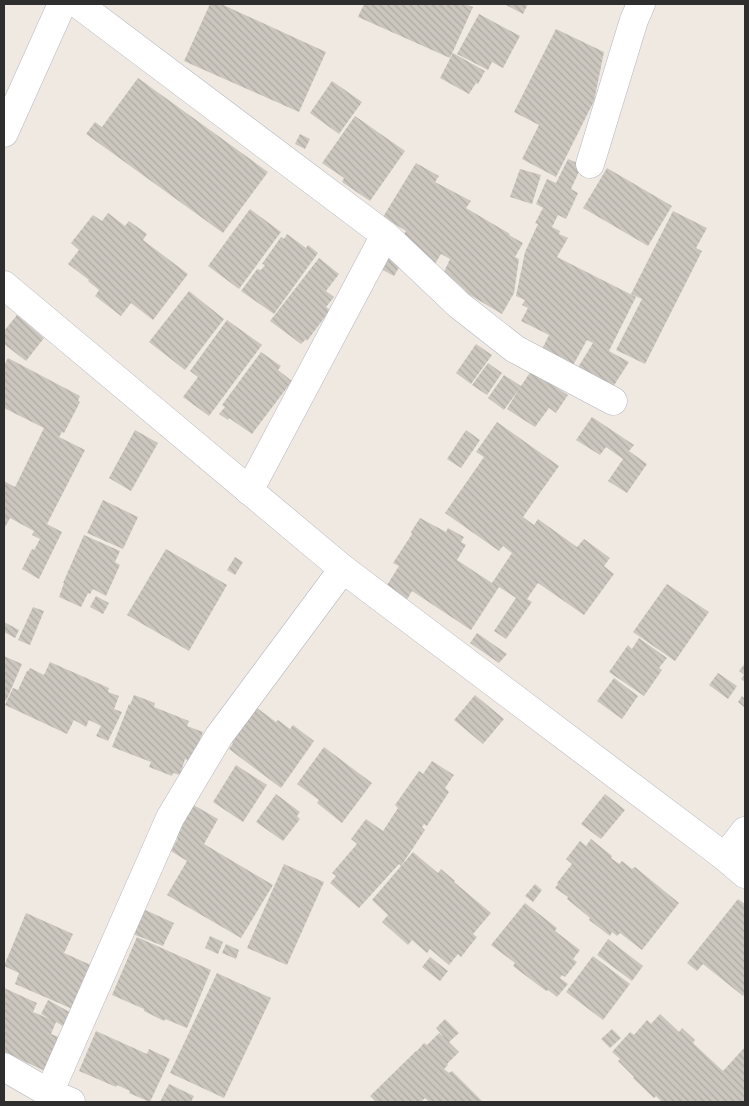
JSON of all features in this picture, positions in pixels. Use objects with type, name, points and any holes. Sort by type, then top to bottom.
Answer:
[{"type":"street","points":[[4,133],[62,4]]},
{"type":"street","points":[[78,4],[385,235],[459,304],[515,349],[613,401]]},
{"type":"street","points":[[590,164],[634,20],[641,4]]},
{"type":"street","points":[[250,491],[385,235]]},
{"type":"street","points":[[4,285],[343,569],[745,874]]},
{"type":"street","points":[[4,1067],[60,1098],[170,818],[219,736],[343,569]]},
{"type":"street","points":[[725,857],[745,831]]},
{"type":"building","points":[[210,4],[221,4],[326,52],[299,112],[184,61]]},
{"type":"building","points":[[364,4],[465,4],[473,7],[450,58],[358,17]]},
{"type":"building","points":[[504,4],[528,4],[523,14]]},
{"type":"building","points":[[479,14],[520,36],[503,68],[492,62],[488,70],[457,54]]},
{"type":"building","points":[[556,29],[604,52],[594,101],[556,177],[522,159],[539,125],[514,112]]},
{"type":"building","points":[[453,53],[485,71],[478,84],[476,83],[469,94],[440,78]]},
{"type":"building","points":[[138,78],[268,172],[223,233],[86,134],[95,122],[102,127]]},
{"type":"building","points":[[332,81],[362,102],[339,134],[310,113]]},
{"type":"building","points":[[355,116],[405,151],[370,201],[342,182],[344,178],[322,163]]},
{"type":"building","points":[[300,134],[310,139],[305,149],[295,144]]},
{"type":"building","points":[[568,159],[582,165],[571,189],[578,193],[566,219],[558,215],[552,227],[560,231],[559,234],[568,238],[557,257],[636,297],[609,351],[629,362],[611,390],[577,369],[593,343],[587,340],[571,369],[542,349],[549,335],[521,321],[528,308],[522,305],[525,300],[516,296],[525,252],[538,224],[535,223],[543,208],[536,204],[547,179],[556,183]]},
{"type":"building","points":[[416,163],[439,176],[435,182],[471,201],[466,208],[523,243],[515,257],[519,259],[514,293],[502,314],[465,292],[444,272],[450,259],[441,254],[435,264],[420,254],[403,236],[406,231],[383,217]]},
{"type":"building","points":[[607,168],[672,206],[648,246],[583,208]]},
{"type":"building","points":[[520,169],[541,175],[532,204],[510,197]]},
{"type":"building","points":[[250,209],[281,232],[239,289],[208,266]]},
{"type":"building","points":[[673,211],[707,228],[696,248],[702,251],[645,364],[616,350],[642,299],[631,294]]},
{"type":"building","points":[[108,213],[125,226],[129,221],[147,234],[143,240],[188,274],[153,320],[131,303],[121,316],[95,296],[99,290],[68,264],[79,250],[71,243],[93,215],[102,221]]},
{"type":"building","points":[[287,234],[306,248],[308,245],[318,253],[274,314],[241,291],[257,269],[261,270],[265,265],[262,264],[281,237],[284,239]]},
{"type":"building","points":[[386,256],[401,264],[394,276],[379,268]]},
{"type":"building","points":[[319,258],[339,274],[326,291],[334,297],[326,307],[330,310],[307,341],[306,339],[301,344],[270,321]]},
{"type":"building","points":[[189,291],[224,319],[185,370],[149,342]]},
{"type":"building","points":[[17,315],[44,338],[26,361],[4,344],[4,331]]},
{"type":"building","points":[[227,320],[262,345],[209,416],[183,397],[198,377],[190,371]]},
{"type":"building","points":[[476,344],[492,355],[471,384],[456,373]]},
{"type":"building","points":[[261,352],[281,366],[278,370],[292,381],[252,434],[229,418],[228,420],[219,414],[225,407],[222,405]]},
{"type":"building","points":[[8,358],[80,396],[78,401],[80,402],[64,433],[62,432],[59,437],[85,450],[47,524],[62,532],[39,579],[22,569],[32,549],[34,550],[40,539],[32,535],[34,531],[10,518],[4,529],[4,481],[15,487],[44,428],[4,408],[4,365]]},
{"type":"building","points":[[488,363],[502,373],[487,395],[472,385]]},
{"type":"building","points":[[531,371],[568,395],[556,413],[549,408],[535,427],[507,409],[519,389],[504,410],[488,398],[504,375],[521,386]]},
{"type":"building","points":[[592,417],[634,445],[629,451],[647,464],[627,493],[608,481],[623,459],[606,447],[600,455],[576,440]]},
{"type":"building","points":[[497,422],[559,466],[523,517],[534,525],[538,519],[577,547],[584,539],[610,558],[604,566],[614,574],[584,615],[538,583],[527,599],[532,602],[506,639],[494,631],[516,598],[499,587],[471,630],[412,591],[405,603],[384,590],[399,566],[393,563],[420,518],[446,532],[448,528],[464,537],[461,542],[466,545],[457,560],[492,583],[512,553],[503,546],[499,551],[445,513],[484,457],[476,452]]},
{"type":"building","points":[[135,430],[158,443],[131,491],[109,478]]},
{"type":"building","points":[[466,430],[480,440],[461,468],[447,459]]},
{"type":"building","points":[[103,500],[138,517],[123,549],[87,533]]},
{"type":"building","points":[[84,535],[120,551],[115,562],[120,565],[106,596],[93,589],[90,594],[88,593],[81,607],[59,597],[63,583]]},
{"type":"building","points":[[166,549],[227,585],[189,651],[127,615]]},
{"type":"building","points":[[235,557],[243,562],[235,575],[227,570]]},
{"type":"building","points":[[667,584],[709,612],[675,661],[633,632]]},
{"type":"building","points":[[96,596],[109,603],[103,614],[90,607]]},
{"type":"building","points":[[33,607],[44,611],[30,645],[18,640]]},
{"type":"building","points":[[4,622],[19,630],[15,638],[4,632]]},
{"type":"building","points":[[477,633],[507,654],[499,663],[470,643]]},
{"type":"building","points":[[639,638],[667,658],[659,668],[662,670],[644,696],[609,672],[628,645],[632,649]]},
{"type":"building","points":[[4,656],[22,664],[6,701],[4,699]]},
{"type":"building","points":[[50,662],[109,688],[108,692],[119,696],[114,709],[122,712],[108,741],[96,736],[101,726],[89,720],[86,727],[74,720],[67,734],[5,705],[13,688],[18,690],[30,668],[44,675]]},
{"type":"building","points":[[745,663],[745,682],[741,679],[744,675],[739,671]]},
{"type":"building","points":[[718,673],[737,686],[728,699],[709,685]]},
{"type":"building","points":[[614,678],[638,696],[622,719],[597,701]]},
{"type":"building","points":[[134,695],[155,703],[154,707],[189,721],[187,726],[203,732],[191,762],[185,759],[180,775],[173,773],[172,776],[149,767],[151,762],[112,747]]},
{"type":"building","points":[[475,695],[504,719],[483,744],[454,720]]},
{"type":"building","points":[[742,696],[745,699],[745,708],[738,702]]},
{"type":"building","points":[[249,707],[254,711],[257,708],[276,722],[278,720],[290,729],[293,725],[314,741],[281,788],[229,749],[233,743],[226,738]]},
{"type":"building","points":[[324,747],[372,783],[342,823],[317,803],[319,800],[297,784]]},
{"type":"building","points":[[432,761],[454,775],[445,788],[449,792],[427,826],[424,824],[422,827],[425,830],[401,866],[399,864],[359,908],[330,883],[336,876],[332,873],[357,844],[351,839],[366,819],[383,831],[398,808],[395,805],[419,771],[423,774]]},
{"type":"building","points":[[236,765],[267,785],[243,822],[213,802]]},
{"type":"building","points":[[276,794],[300,812],[297,816],[300,819],[283,841],[256,822]]},
{"type":"building","points":[[605,794],[625,810],[601,839],[581,824]]},
{"type":"building","points":[[192,804],[218,819],[204,844],[273,885],[241,938],[167,895],[187,861],[171,851],[178,838],[173,835]]},
{"type":"building","points":[[591,839],[619,864],[622,861],[632,869],[635,867],[679,903],[642,950],[620,933],[617,936],[612,932],[610,936],[589,920],[590,918],[567,899],[568,897],[555,888],[572,864],[566,859],[580,841],[586,846]]},
{"type":"building","points":[[413,852],[438,873],[441,869],[491,913],[473,934],[477,937],[461,957],[458,954],[449,965],[430,949],[427,953],[412,940],[408,945],[382,922],[388,915],[372,900]]},
{"type":"building","points":[[284,864],[324,882],[287,965],[247,948]]},
{"type":"building","points":[[535,884],[542,890],[533,902],[525,896]]},
{"type":"building","points":[[738,899],[745,904],[745,994],[743,996],[703,964],[697,971],[687,963]]},
{"type":"building","points":[[525,903],[557,928],[555,931],[580,950],[573,959],[577,962],[565,977],[562,975],[560,978],[568,984],[557,997],[513,966],[515,963],[491,945]]},
{"type":"building","points":[[143,909],[174,923],[163,946],[133,934]]},
{"type":"building","points":[[26,913],[73,934],[64,953],[91,965],[77,1011],[15,984],[19,973],[4,966]]},
{"type":"building","points":[[210,936],[223,942],[218,954],[205,948]]},
{"type":"building","points":[[137,937],[211,970],[187,1028],[165,1019],[164,1021],[144,1011],[144,1009],[112,995]]},
{"type":"building","points":[[608,939],[643,966],[632,981],[597,955]]},
{"type":"building","points":[[226,944],[239,950],[236,959],[222,953]]},
{"type":"building","points":[[593,956],[630,984],[603,1020],[566,992]]},
{"type":"building","points":[[430,957],[448,971],[440,981],[422,967]]},
{"type":"building","points":[[217,973],[271,998],[224,1098],[170,1073]]},
{"type":"building","points":[[4,988],[37,1003],[33,1012],[50,1019],[41,1014],[48,1000],[75,1015],[68,1029],[56,1022],[51,1034],[61,1038],[45,1071],[4,1052]]},
{"type":"building","points":[[660,1014],[679,1032],[682,1028],[695,1040],[693,1043],[723,1071],[745,1047],[745,1102],[662,1102],[656,1096],[654,1098],[633,1078],[618,1061],[620,1059],[612,1052],[630,1032],[634,1035],[647,1020],[651,1024]]},
{"type":"building","points":[[445,1019],[459,1033],[449,1042],[459,1052],[444,1069],[449,1073],[452,1071],[483,1102],[429,1102],[425,1098],[421,1102],[376,1102],[370,1096],[424,1043],[427,1045],[439,1033],[444,1037],[436,1028]]},
{"type":"building","points":[[612,1029],[621,1038],[610,1048],[601,1039]]},
{"type":"building","points":[[96,1031],[147,1054],[149,1049],[170,1059],[150,1102],[129,1093],[130,1091],[117,1085],[116,1087],[79,1071]]},
{"type":"building","points":[[169,1084],[194,1096],[191,1102],[160,1102]]}]
